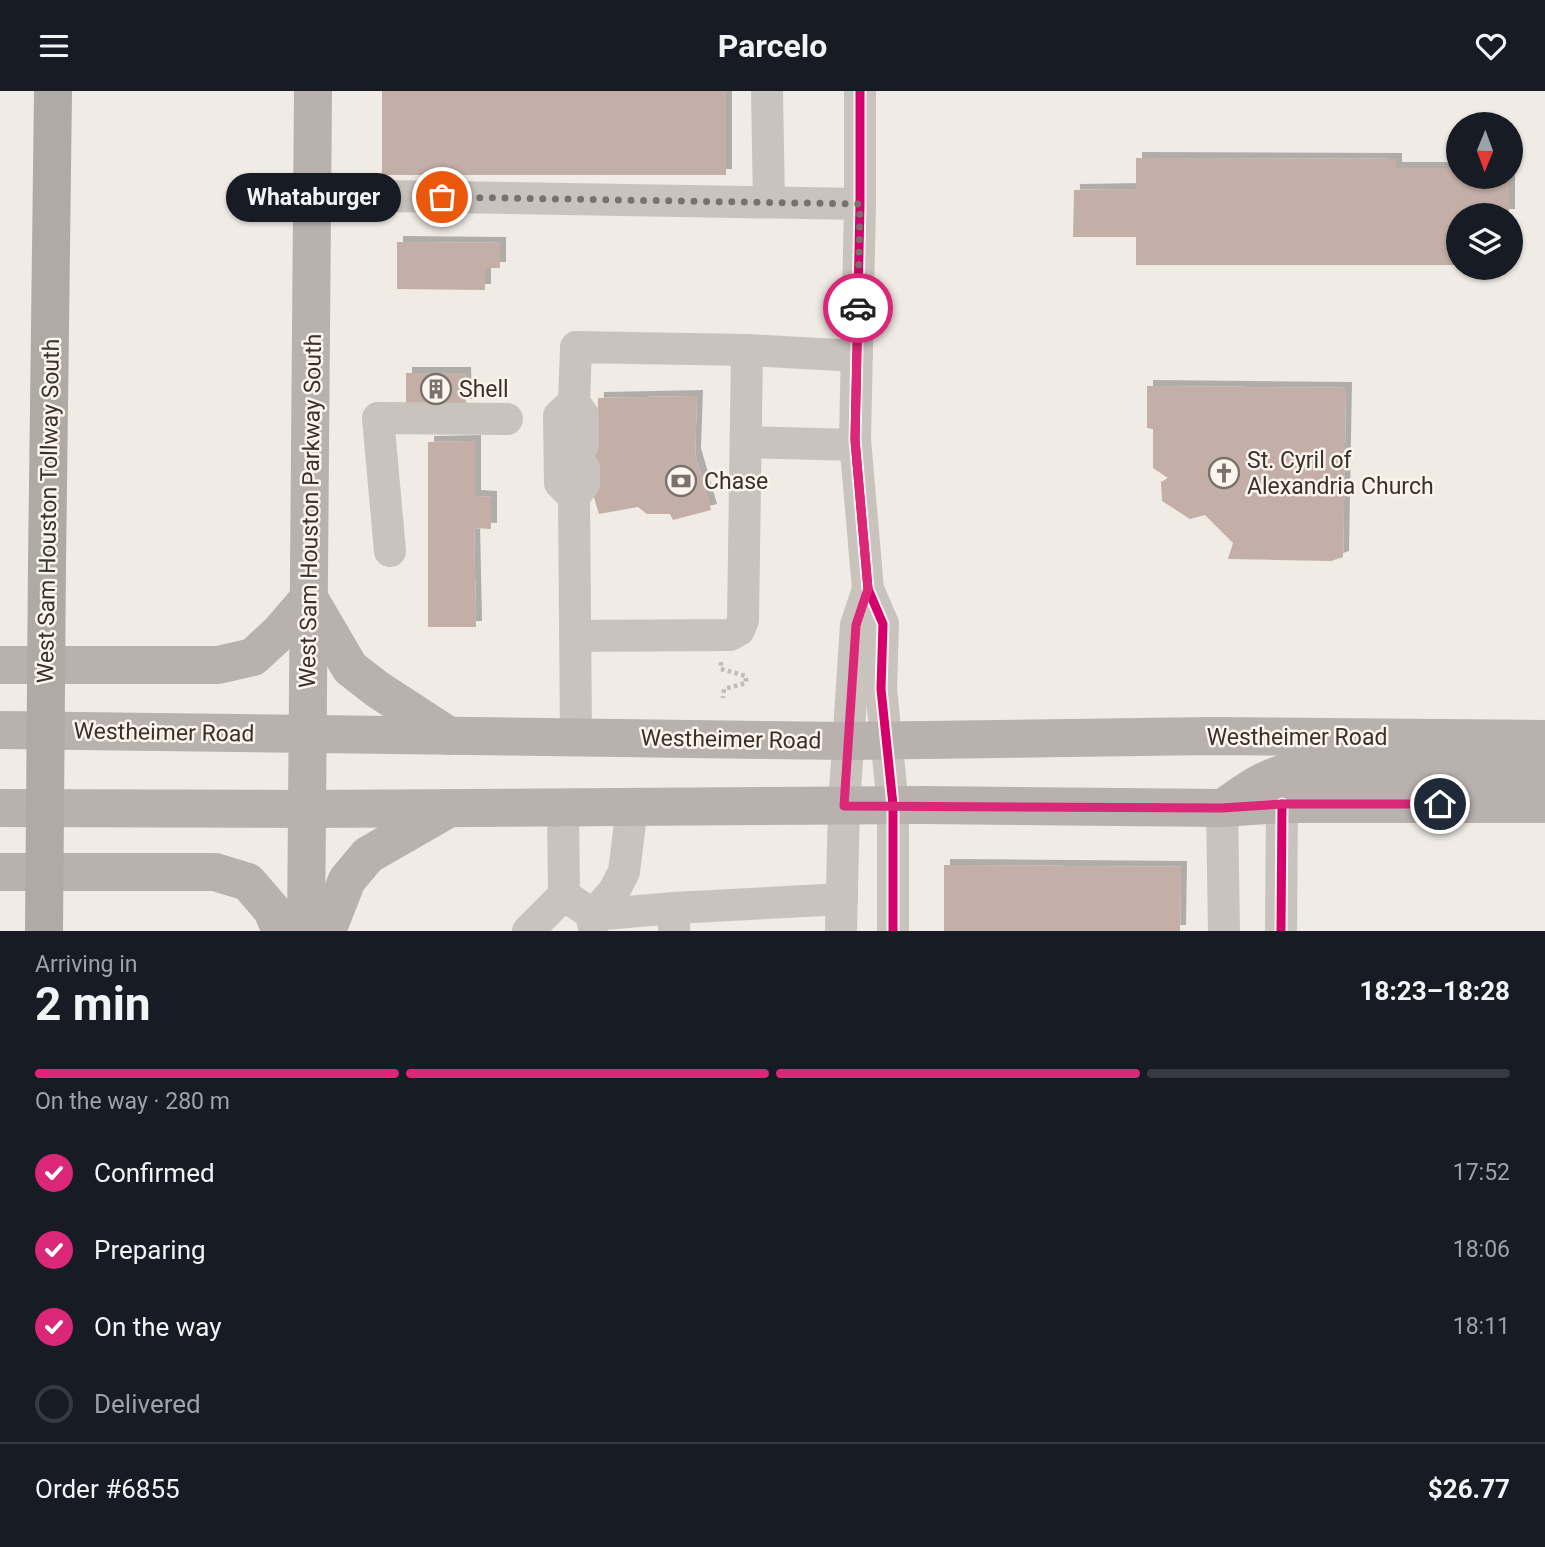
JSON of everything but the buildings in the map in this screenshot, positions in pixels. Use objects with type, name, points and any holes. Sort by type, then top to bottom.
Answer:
[{"type":"highway","name":"West Sam Houston Tollway South","points":[[44,931],[53,91]]},
{"type":"main road","name":"West Sam Houston Parkway South","points":[[306,931],[313,91]]},
{"type":"main road","points":[[0,665],[218,665],[253,657],[279,633],[309,598],[351,668],[377,689],[449,736]]},
{"type":"main road","name":"Westheimer Road","points":[[0,730],[848,741],[1210,736],[1545,739]]},
{"type":"main road","points":[[1222,808],[1259,782],[1277,774],[1294,771],[1545,772]]},
{"type":"main road","points":[[0,808],[893,805],[1222,808],[1283,804],[1545,804]]},
{"type":"main road","points":[[327,931],[347,880],[368,855],[449,808]]},
{"type":"main road","points":[[0,872],[215,872],[248,882],[272,911],[281,931]]},
{"type":"street","points":[[767,91],[769,202]]},
{"type":"street","points":[[860,91],[855,445],[868,589],[883,624],[881,689],[893,805],[893,931]]},
{"type":"street","points":[[313,193],[860,204]]},
{"type":"street","points":[[576,737],[578,480],[583,415],[574,402],[576,347],[747,350],[858,356]]},
{"type":"street","points":[[575,636],[730,635],[739,630],[743,620],[747,350]]},
{"type":"street","points":[[574,402],[559,416],[560,483],[578,480]]},
{"type":"street","points":[[390,551],[378,418],[508,419]]},
{"type":"street","points":[[746,442],[855,445]]},
{"type":"street","points":[[841,931],[844,806],[856,625],[868,589]]},
{"type":"street","points":[[1281,931],[1283,804]]},
{"type":"street","points":[[593,923],[624,871],[632,807]]},
{"type":"street","points":[[563,808],[564,895],[593,923],[674,919],[842,899]]},
{"type":"street","points":[[1222,808],[1224,931]]},
{"type":"street","points":[[528,931],[564,895]]},
{"type":"path","points":[[721,635],[721,670],[746,676],[746,683],[724,689],[723,698]]},
{"type":"cycle path","points":[[860,91],[855,440],[868,589],[883,624],[881,689],[893,805],[893,931]]},
{"type":"cycle path","points":[[1281,931],[1282,804]]},
{"type":"way so far","points":[[442,197],[860,204],[858,308]]},
{"type":"place","name":"Whataburger","points":[[442,197]]},
{"type":"place","name":"Shell","points":[[436,389]]},
{"type":"place","name":"St. Cyril of Alexandria Church","points":[[1224,473]]},
{"type":"place","name":"Chase","points":[[681,481]]},
{"type":"route","points":[[858,308],[855,440],[868,589],[856,625],[844,806],[1222,808],[1283,804],[1440,804]]}]
